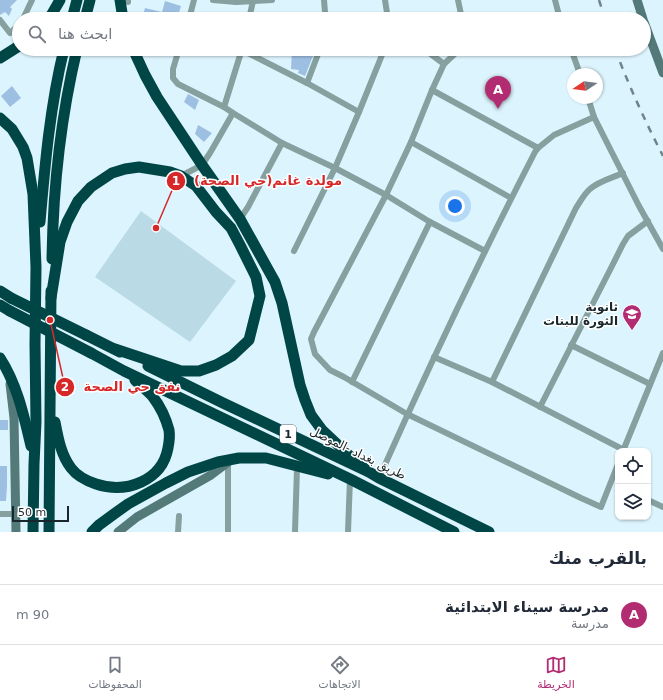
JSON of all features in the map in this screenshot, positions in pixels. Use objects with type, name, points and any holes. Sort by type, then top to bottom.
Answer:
[{"type":"highway","points":[[53,12],[60,0]]},
{"type":"highway","points":[[74,12],[77,0]]},
{"type":"highway","points":[[87,12],[90,0]]},
{"type":"highway","points":[[124,12],[125,1]]},
{"type":"highway","points":[[0,58],[12,50]]},
{"type":"highway","points":[[36,267],[47,146],[63,56]]},
{"type":"highway","points":[[49,532],[52,234],[57,173],[64,118],[76,56]]},
{"type":"highway","points":[[136,56],[157,97],[240,219],[275,282],[282,303],[300,385],[311,415],[322,430],[356,462],[374,475]]},
{"type":"highway","points":[[0,118],[12,129],[23,147],[27,158],[33,194],[36,267],[36,423],[33,532]]},
{"type":"highway","points":[[51,298],[60,242],[67,222],[78,201],[91,187],[112,173],[124,169],[139,167],[170,172],[181,176],[196,186],[230,228],[256,277],[260,296],[249,340],[232,356],[216,365],[199,371],[181,371],[114,349]]},
{"type":"highway","name":"طريق بغداد -الموصل","points":[[0,291],[11,298],[223,403],[489,532]]},
{"type":"highway","points":[[0,305],[124,371],[350,479],[454,532]]},
{"type":"highway","points":[[0,358],[8,373],[21,407],[34,464]]},
{"type":"highway","points":[[51,383],[58,440],[64,456],[71,468],[90,482],[102,486],[116,488],[129,487],[140,484],[159,470],[168,452],[170,441],[169,431],[159,406],[153,397],[124,371]]},
{"type":"highway","points":[[92,532],[99,525],[128,504],[166,483],[188,472],[231,460],[266,458],[297,467],[350,479]]},
{"type":"main road","points":[[637,0],[641,12]]},
{"type":"main road","points":[[651,41],[663,73]]},
{"type":"main road","points":[[8,373],[14,418],[16,532]]},
{"type":"main road","points":[[122,530],[137,517],[212,475],[231,460]]},
{"type":"street","points":[[26,12],[32,0]]},
{"type":"street","points":[[190,12],[194,0]]},
{"type":"street","points":[[213,0],[236,2],[272,0]]},
{"type":"street","points":[[324,0],[326,12]]},
{"type":"street","points":[[385,0],[387,12]]},
{"type":"street","points":[[458,0],[461,12]]},
{"type":"street","points":[[555,0],[558,12]]},
{"type":"street","points":[[251,12],[253,1]]},
{"type":"street","points":[[0,20],[10,33],[12,31]]},
{"type":"street","points":[[177,56],[173,70],[173,78],[178,84],[224,107],[282,143],[335,168],[386,195],[430,222],[485,251]]},
{"type":"street","points":[[224,107],[240,56]]},
{"type":"street","points":[[255,56],[359,112]]},
{"type":"street","points":[[307,83],[317,56]]},
{"type":"street","points":[[294,251],[335,168],[382,56]]},
{"type":"street","points":[[433,56],[444,64]]},
{"type":"street","points":[[453,56],[444,64],[411,142],[386,195],[311,339],[315,354],[330,370],[408,414],[601,507],[615,471]]},
{"type":"street","points":[[574,56],[578,68]]},
{"type":"street","points":[[432,90],[538,148]]},
{"type":"street","points":[[590,104],[594,117],[622,174],[663,249]]},
{"type":"street","points":[[181,176],[202,165],[233,113]]},
{"type":"street","points":[[374,475],[408,414],[485,251],[535,152],[554,135],[594,117]]},
{"type":"street","points":[[411,142],[511,198]]},
{"type":"street","points":[[240,219],[282,143]]},
{"type":"street","points":[[492,382],[576,208],[589,189],[600,182],[622,174]]},
{"type":"street","points":[[540,407],[623,244],[628,236],[648,221]]},
{"type":"street","points":[[352,382],[430,222]]},
{"type":"street","points":[[571,345],[650,384]]},
{"type":"street","points":[[625,448],[663,353]]},
{"type":"street","points":[[434,357],[492,382],[620,448]]},
{"type":"street","points":[[228,532],[231,460]]},
{"type":"street","points":[[295,532],[297,467]]},
{"type":"street","points":[[348,532],[350,479]]},
{"type":"street","points":[[611,480],[615,482]]},
{"type":"street","points":[[651,501],[663,507]]},
{"type":"street","points":[[0,514],[16,514]]},
{"type":"street","points":[[178,532],[179,516]]},
{"type":"shaded area","points":[[141,211],[236,281],[190,342],[95,277]]},
{"type":"building","points":[[0,0],[17,0],[10,7],[12,9],[9,16],[5,12],[0,15]]},
{"type":"building","points":[[165,1],[181,6],[179,12],[162,12]]},
{"type":"building","points":[[145,8],[162,12],[144,12]]},
{"type":"building","points":[[292,56],[313,56],[305,76],[298,73],[299,70],[291,69]]},
{"type":"building","points":[[12,86],[21,98],[10,107],[1,96]]},
{"type":"building","points":[[188,94],[199,100],[195,110],[184,102]]},
{"type":"building","points":[[198,125],[212,133],[204,142],[195,134]]},
{"type":"building","points":[[0,420],[8,420],[8,430],[0,430]]},
{"type":"building","points":[[0,466],[7,466],[6,501],[0,501]]},
{"type":"railway","points":[[599,0],[603,12]]},
{"type":"railway","points":[[618,56],[663,156]]},
{"type":"place","name":"مدرسة سيناء الابتدائية","points":[[498,109]]},
{"type":"place","name":"مولدة غانم(حي الصحة)","points":[[156,228]]},
{"type":"place","name":"نفق حي الصحة","points":[[50,320]]},
{"type":"place","name":"ثانوية الثورة للبنات","points":[[632,331]]}]
